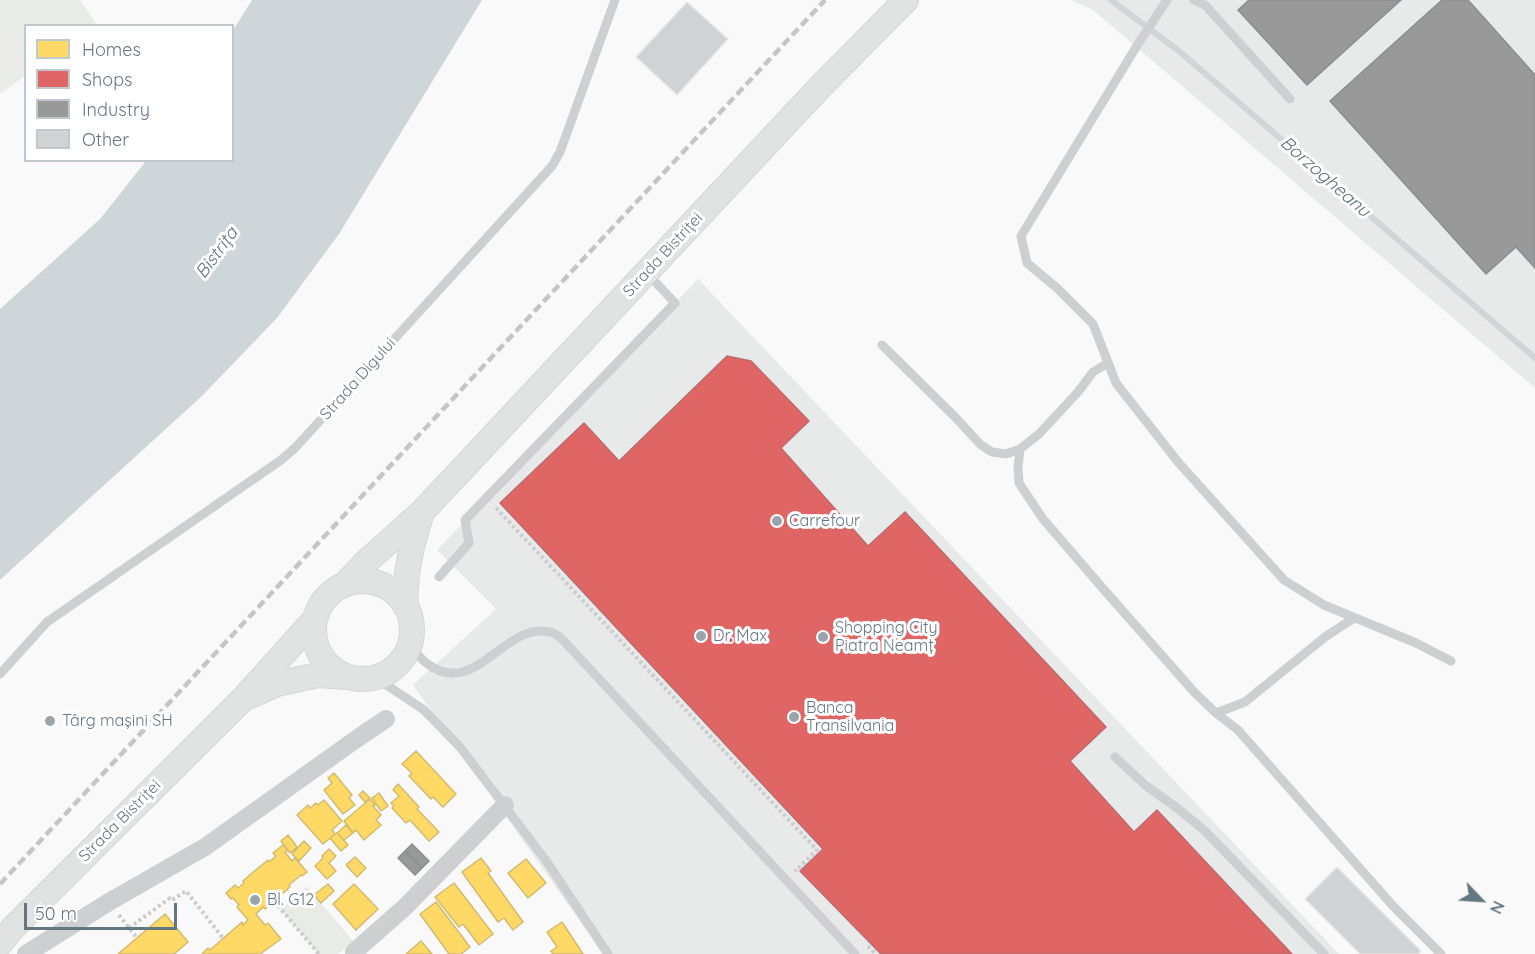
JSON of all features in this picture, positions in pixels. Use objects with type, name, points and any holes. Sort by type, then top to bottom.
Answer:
[{"type":"main road","name":"Strada Bistriței","points":[[345,584],[422,512],[821,86],[906,0]]},
{"type":"main road","name":"Strada Bistriței","points":[[406,607],[405,586],[413,543],[422,512]]},
{"type":"main road","points":[[359,581],[373,582],[386,587],[398,596],[406,607],[411,625],[410,644],[403,659],[391,671],[376,678],[361,680],[334,671],[316,648],[313,634],[314,620],[320,605],[331,593],[345,584],[359,581]]},
{"type":"main road","name":"Strada Bistriței","points":[[0,944],[12,929],[242,700],[314,620]]},
{"type":"main road","name":"Strada Bistriței","points":[[242,700],[277,684],[298,679],[318,675],[347,677]]},
{"type":"street","points":[[26,954],[205,846],[386,719]]},
{"type":"street","points":[[356,954],[354,952],[405,907],[505,805]]},
{"type":"lane","name":"Strada Digului","points":[[0,674],[47,622],[281,460],[319,422],[552,166],[561,152],[615,0]]},
{"type":"lane","points":[[1167,0],[1021,236],[1027,263],[1057,288],[1093,324],[1116,383],[1178,462],[1284,580],[1324,605],[1416,643],[1451,661]]},
{"type":"lane","points":[[1194,0],[1205,5],[1290,99]]},
{"type":"lane","points":[[439,577],[469,543],[465,520],[675,303],[647,272]]},
{"type":"lane","points":[[882,345],[981,445],[992,452],[1006,454],[1020,449],[1039,435],[1093,372],[1108,363]]},
{"type":"lane","points":[[1020,449],[1019,483],[1044,519],[1195,693],[1238,730],[1386,898],[1441,954]]},
{"type":"lane","points":[[1216,713],[1245,702],[1325,637],[1354,618]]},
{"type":"lane","points":[[410,644],[423,661],[439,670],[456,674],[480,664],[523,635],[552,632],[562,639],[855,954]]},
{"type":"lane","points":[[376,678],[424,710],[460,747],[547,861],[609,954]]},
{"type":"lane","points":[[1115,757],[1145,784],[1204,830],[1324,954]]},
{"type":"path","points":[[487,498],[817,850],[796,870],[804,879]]},
{"type":"path","points":[[129,928],[170,898],[172,900],[186,891],[223,938]]},
{"type":"path","points":[[274,901],[319,954]]},
{"type":"path","points":[[118,914],[137,938]]},
{"type":"path","points":[[868,946],[876,954]]},
{"type":"shaded area","points":[[0,0],[80,0],[96,24],[24,24],[24,77],[0,94]]},
{"type":"shaded area","points":[[1071,0],[1535,0],[1535,388],[1093,10]]},
{"type":"shaded area","points":[[698,279],[1339,954],[603,954],[413,685],[496,609],[437,550]]},
{"type":"shaded area","points":[[307,886],[353,941],[338,954],[319,954],[280,909]]},
{"type":"water","name":"Bistrița","points":[[252,0],[482,0],[339,234],[277,318],[202,396],[0,580],[0,309],[100,219],[145,162],[234,162],[234,28]]},
{"type":"building: Homes","points":[[416,751],[456,794],[443,807],[433,797],[431,799],[409,776],[412,773],[402,764]]},
{"type":"building: Homes","points":[[334,773],[352,795],[349,798],[355,805],[343,814],[324,790],[332,783],[328,778]]},
{"type":"building: Homes","points":[[398,784],[439,832],[429,841],[410,820],[406,823],[392,808],[394,806],[391,803],[399,796],[393,790]]},
{"type":"building: Homes","points":[[363,791],[370,798],[365,802],[359,795]]},
{"type":"building: Homes","points":[[379,793],[388,806],[381,811],[372,798]]},
{"type":"building: Homes","points":[[370,799],[381,815],[376,820],[381,825],[364,840],[356,830],[353,833],[344,821]]},
{"type":"building: Homes","points":[[324,800],[342,821],[332,830],[335,834],[323,844],[297,815],[308,805],[310,808]]},
{"type":"building: Homes","points":[[346,825],[353,833],[344,840],[337,833]]},
{"type":"building: Homes","points":[[337,833],[348,845],[341,851],[330,838]]},
{"type":"building: Homes","points":[[288,835],[297,847],[290,853],[281,841]]},
{"type":"building: Homes","points":[[304,841],[311,848],[299,861],[292,854]]},
{"type":"building: Homes","name":"Bl. G12","points":[[283,845],[288,850],[285,852],[292,861],[295,858],[307,872],[289,885],[290,887],[265,909],[263,907],[256,914],[265,925],[268,923],[281,939],[260,954],[202,954],[208,948],[210,950],[242,922],[243,925],[248,920],[237,907],[239,905],[226,893],[235,885],[238,888],[252,873],[268,860],[269,862],[276,856],[273,853]]},
{"type":"building: Homes","points":[[329,849],[336,856],[329,863],[336,871],[327,879],[315,866]]},
{"type":"building: Homes","points":[[355,857],[366,868],[357,877],[346,865]]},
{"type":"building: Homes","points":[[481,858],[491,871],[488,873],[523,922],[513,930],[504,918],[498,922],[462,872]]},
{"type":"building: Homes","points":[[526,859],[546,883],[528,898],[508,873]]},
{"type":"building: Homes","points":[[454,883],[493,934],[479,945],[463,924],[459,927],[435,897]]},
{"type":"building: Homes","points":[[328,884],[334,891],[321,903],[314,895]]},
{"type":"building: Homes","points":[[354,884],[378,909],[356,930],[333,904]]},
{"type":"building: Homes","points":[[436,902],[470,947],[461,954],[449,954],[420,914]]},
{"type":"building: Homes","points":[[165,914],[188,942],[174,954],[118,954]]},
{"type":"building: Homes","points":[[562,922],[583,954],[553,954],[551,951],[557,947],[547,932]]},
{"type":"building: Homes","points":[[421,941],[432,954],[406,954]]},
{"type":"building: Shops","name":"Shopping City Piatra Neamț","points":[[727,356],[751,361],[809,421],[781,448],[868,546],[905,512],[1106,727],[1070,761],[1134,832],[1157,810],[1292,954],[881,954],[800,871],[823,849],[500,503],[584,423],[619,461]]},
{"type":"building: Industry","points":[[1249,0],[1401,0],[1307,85],[1238,10]]},
{"type":"building: Industry","points":[[1442,0],[1468,0],[1535,75],[1535,268],[1516,247],[1486,274],[1330,101]]},
{"type":"building: Industry","points":[[412,844],[429,861],[422,868],[405,851]]},
{"type":"building: Industry","points":[[405,851],[422,868],[415,875],[398,858]]},
{"type":"building: Other","points":[[687,2],[728,39],[677,95],[636,57]]},
{"type":"building: Other","points":[[1337,867],[1421,951],[1418,954],[1360,954],[1305,899]]},
{"type":"waterway","name":"Borzogheanu","points":[[1111,0],[1179,51],[1535,358]]},
{"type":"railway","points":[[0,884],[825,0]]},
{"type":"place","name":"Carrefour","points":[[777,521]]},
{"type":"place","name":"Dr. Max","points":[[701,636]]},
{"type":"place","name":"Shopping City Piatra Neamț","points":[[823,637]]},
{"type":"place","name":"Banca Transilvania","points":[[794,717]]},
{"type":"place","name":"Târg mașini SH","points":[[50,721]]},
{"type":"place","name":"Bl. G12","points":[[255,900]]}]
